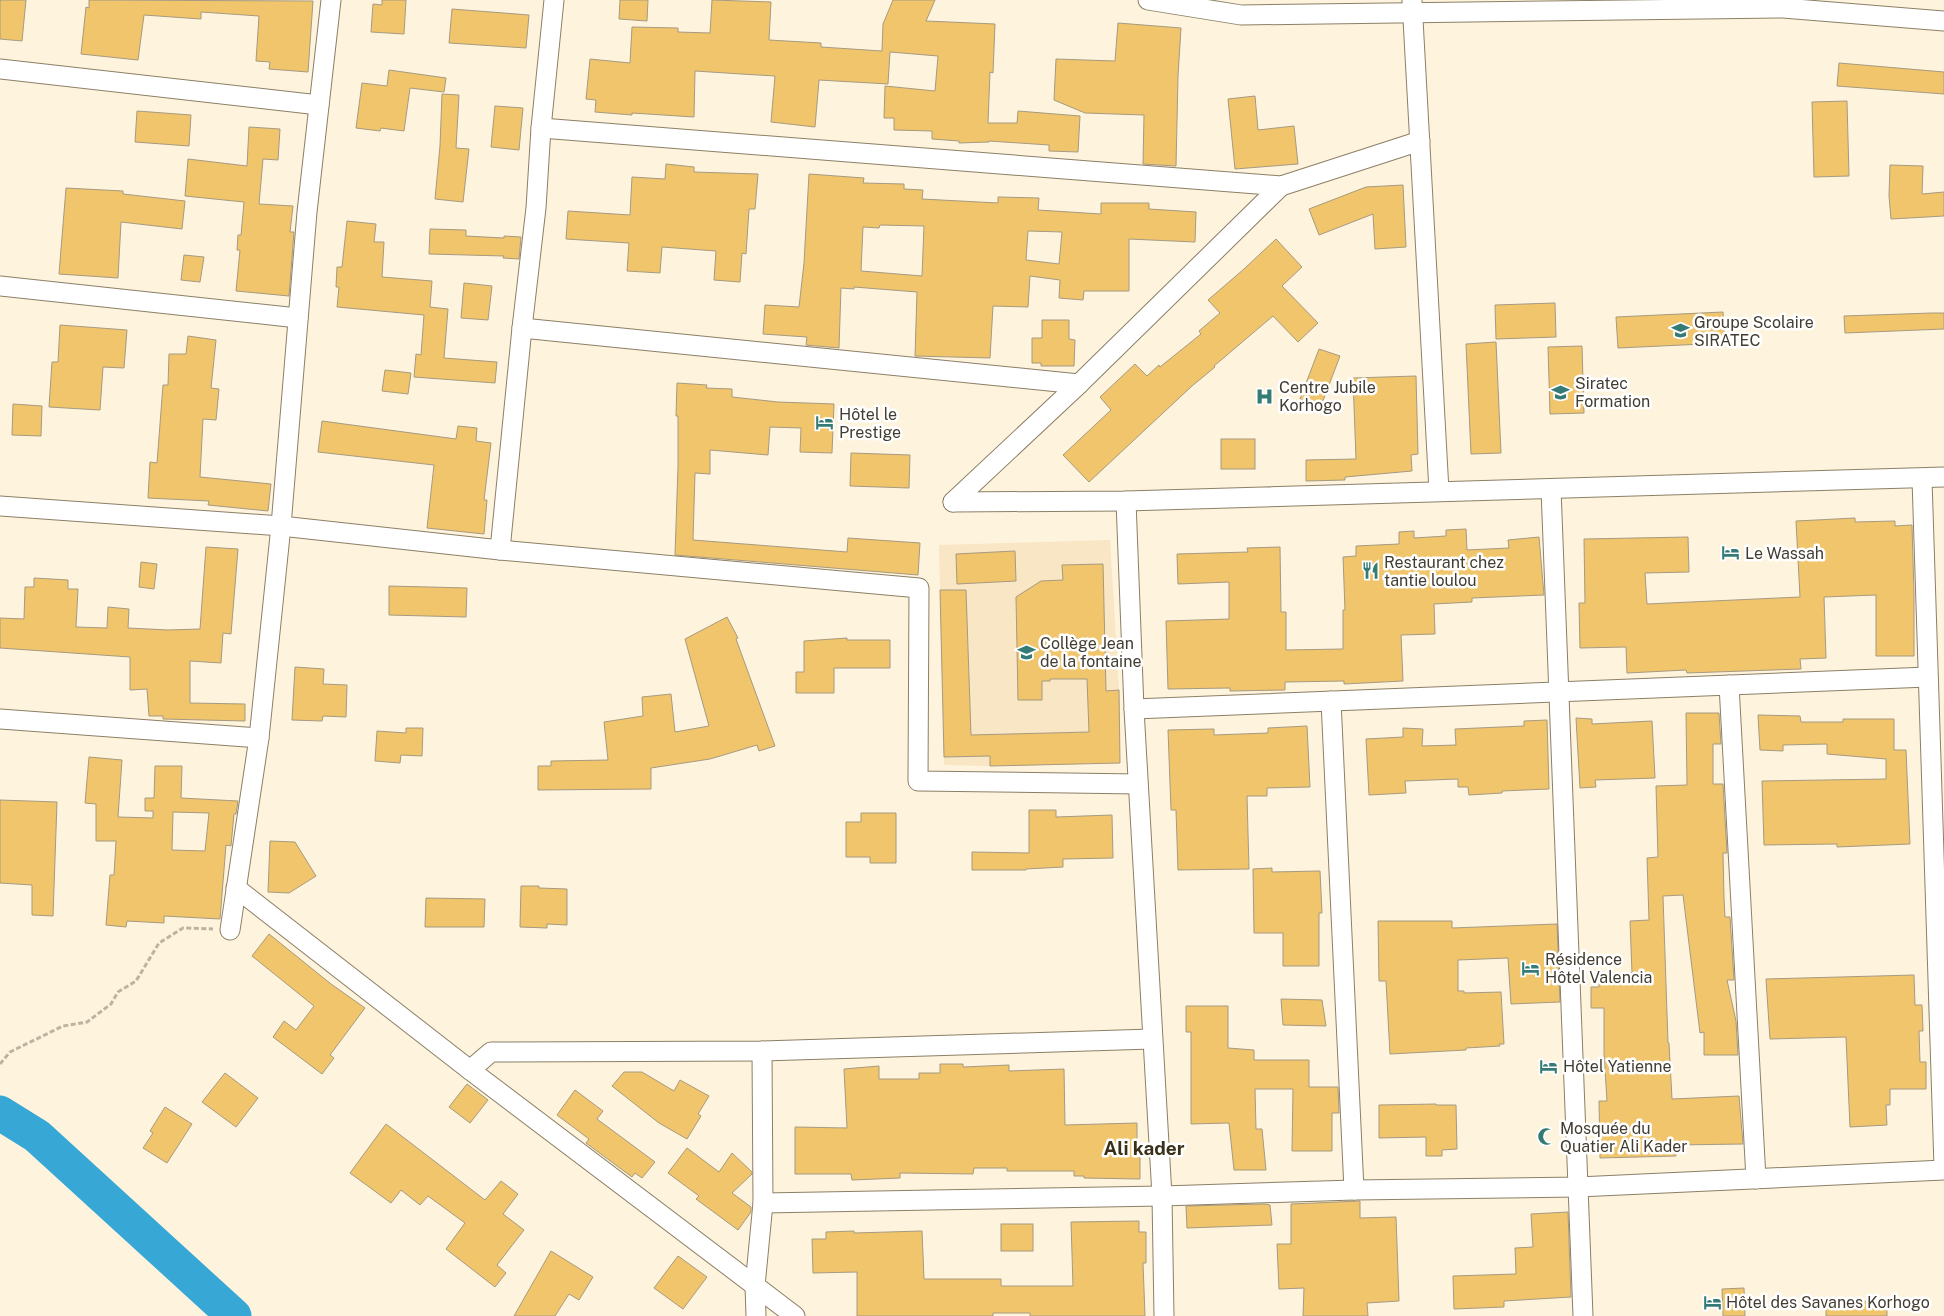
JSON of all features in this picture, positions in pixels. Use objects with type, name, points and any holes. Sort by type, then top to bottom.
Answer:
[{"type":"street","points":[[230,930],[259,738],[281,526],[306,212],[331,0]]},
{"type":"street","points":[[500,550],[536,208],[541,128],[554,0]]},
{"type":"street","points":[[1148,0],[1241,15],[1412,6],[1783,8],[1944,21]]},
{"type":"street","points":[[1412,6],[1439,490]]},
{"type":"street","points":[[0,69],[319,104]]},
{"type":"street","points":[[541,128],[1281,186],[1420,141]]},
{"type":"street","points":[[1281,186],[1079,384],[953,502],[1126,501],[1439,490],[1552,489],[1944,477]]},
{"type":"street","points":[[0,286],[298,318]]},
{"type":"street","points":[[522,328],[1079,384]]},
{"type":"street","points":[[763,1203],[1578,1187],[1944,1169],[1942,1044],[1922,478]]},
{"type":"street","points":[[1552,489],[1583,1316]]},
{"type":"street","points":[[1126,501],[1134,709],[1162,1196],[1164,1316]]},
{"type":"street","points":[[0,506],[281,526],[500,550],[919,588],[918,781],[1138,784]]},
{"type":"street","points":[[1134,709],[1928,677]]},
{"type":"street","points":[[1729,685],[1756,1179]]},
{"type":"street","points":[[1331,701],[1354,1190]]},
{"type":"street","points":[[0,719],[259,738]]},
{"type":"street","points":[[236,888],[470,1070],[795,1316]]},
{"type":"street","points":[[470,1070],[491,1052],[762,1051],[1152,1040]]},
{"type":"street","points":[[756,1316],[755,1286],[763,1203],[762,1051]]},
{"type":"path","points":[[0,1064],[10,1052],[62,1026],[87,1022],[111,1004],[118,992],[136,981],[159,943],[183,928],[230,930]]},
{"type":"shaded area","name":"Collège Jean de la fontaine","points":[[1110,540],[1119,690],[1120,763],[990,766],[944,765],[939,545]]},
{"type":"building","points":[[0,0],[26,0],[22,41],[0,39]]},
{"type":"building","points":[[89,0],[313,1],[308,72],[269,69],[270,62],[256,61],[259,16],[201,12],[201,19],[144,15],[138,60],[81,54],[86,7],[89,8]]},
{"type":"building","points":[[382,0],[406,0],[404,34],[371,32],[373,4],[382,5]]},
{"type":"building","points":[[620,0],[648,0],[647,21],[619,19]]},
{"type":"building","points":[[712,0],[771,2],[769,40],[821,43],[821,47],[882,51],[883,24],[893,0],[935,0],[926,21],[995,24],[993,73],[990,72],[988,123],[1017,123],[1018,111],[1080,116],[1078,152],[1049,151],[1049,145],[989,141],[959,143],[959,141],[932,139],[932,131],[894,130],[894,118],[884,118],[885,86],[935,91],[938,56],[890,52],[888,84],[819,80],[815,127],[771,122],[775,76],[695,71],[694,117],[595,112],[596,100],[586,99],[590,59],[630,63],[632,27],[678,28],[678,32],[710,33]]},
{"type":"building","points":[[452,9],[529,15],[526,48],[449,43]]},
{"type":"building","points":[[1118,23],[1181,28],[1176,166],[1143,164],[1144,115],[1085,113],[1054,100],[1056,59],[1115,61]]},
{"type":"building","points":[[1839,63],[1944,72],[1944,94],[1837,86]]},
{"type":"building","points":[[389,70],[446,78],[444,92],[410,88],[404,131],[381,128],[380,131],[356,128],[362,83],[387,86]]},
{"type":"building","points":[[442,94],[459,95],[456,148],[469,149],[463,202],[435,199]]},
{"type":"building","points":[[1255,96],[1258,130],[1294,126],[1298,164],[1235,169],[1228,99]]},
{"type":"building","points":[[1847,101],[1849,176],[1814,177],[1812,102]]},
{"type":"building","points":[[495,106],[523,108],[519,150],[491,147]]},
{"type":"building","points":[[137,111],[191,115],[189,146],[135,142]]},
{"type":"building","points":[[249,127],[280,129],[278,160],[263,159],[259,204],[293,206],[290,232],[294,232],[289,296],[236,291],[240,250],[237,250],[238,235],[241,235],[244,202],[185,196],[188,159],[247,166]]},
{"type":"building","points":[[666,164],[694,167],[694,172],[758,174],[755,209],[749,209],[746,254],[742,253],[740,282],[714,280],[716,251],[662,247],[660,273],[627,271],[629,243],[566,239],[568,211],[630,215],[632,177],[665,179]]},
{"type":"building","points":[[1890,165],[1923,166],[1922,194],[1944,192],[1944,216],[1891,219],[1889,196]]},
{"type":"building","points":[[809,174],[864,178],[863,183],[904,184],[904,189],[923,190],[922,199],[998,203],[998,197],[1039,198],[1038,210],[1101,214],[1101,203],[1149,203],[1149,209],[1196,212],[1195,242],[1129,239],[1129,291],[1084,291],[1083,300],[1059,298],[1060,280],[1030,276],[1028,307],[993,306],[990,358],[915,356],[917,292],[854,287],[854,289],[841,288],[839,348],[806,345],[807,337],[763,334],[765,305],[799,307],[804,263]],"holes":[[[880,225],[924,226],[922,276],[861,271],[863,227],[879,228]],[[1028,231],[1062,232],[1059,264],[1026,260]]]},
{"type":"building","points":[[1403,185],[1406,247],[1375,249],[1373,214],[1319,235],[1309,209],[1366,187]]},
{"type":"building","points":[[66,188],[123,191],[123,194],[185,201],[182,229],[121,222],[118,278],[59,274]]},
{"type":"building","points":[[347,221],[376,224],[374,242],[384,242],[382,277],[432,281],[430,307],[448,309],[444,358],[497,362],[495,383],[414,377],[416,354],[421,355],[424,315],[337,307],[339,287],[336,287],[337,267],[342,267]]},
{"type":"building","points":[[430,229],[466,230],[466,236],[521,237],[519,259],[503,258],[504,256],[429,254]]},
{"type":"building","points":[[1276,239],[1302,267],[1282,286],[1318,323],[1298,342],[1273,316],[1214,366],[1089,482],[1063,455],[1111,410],[1100,397],[1135,364],[1147,376],[1201,334],[1199,331],[1220,313],[1208,300]]},
{"type":"building","points":[[184,255],[204,257],[200,282],[181,280]]},
{"type":"building","points":[[464,283],[492,286],[488,320],[461,318]]},
{"type":"building","points":[[1555,303],[1556,337],[1496,339],[1495,305]]},
{"type":"building","points":[[1723,312],[1725,343],[1618,348],[1616,317]]},
{"type":"building","points":[[1944,313],[1944,329],[1845,333],[1844,316]]},
{"type":"building","points":[[1042,320],[1069,320],[1069,339],[1075,340],[1074,366],[1041,366],[1041,363],[1032,363],[1032,338],[1042,338]]},
{"type":"building","points":[[60,325],[127,330],[124,368],[103,367],[100,410],[49,407],[52,362],[58,362]]},
{"type":"building","points":[[188,336],[216,340],[211,388],[219,389],[216,420],[203,419],[200,477],[271,484],[268,511],[208,505],[209,501],[148,498],[150,462],[157,463],[163,385],[168,385],[169,354],[186,354]]},
{"type":"building","points":[[1496,342],[1501,453],[1471,454],[1466,344]]},
{"type":"building","points":[[1582,346],[1584,413],[1550,414],[1548,347]]},
{"type":"building","points":[[1319,349],[1340,356],[1321,406],[1300,399]]},
{"type":"building","points":[[385,370],[411,373],[408,394],[382,391]]},
{"type":"building","points":[[1416,376],[1418,454],[1411,455],[1412,471],[1345,477],[1345,480],[1306,481],[1306,460],[1356,459],[1353,378]]},
{"type":"building","points":[[677,383],[707,385],[706,388],[732,389],[732,397],[778,402],[834,404],[832,453],[800,452],[801,428],[770,427],[768,455],[710,450],[710,474],[695,473],[693,540],[847,552],[848,538],[920,543],[918,575],[675,555],[678,467]]},
{"type":"building","points":[[13,404],[42,406],[41,436],[12,435]]},
{"type":"building","points":[[322,421],[456,439],[458,426],[477,428],[476,441],[491,443],[484,500],[487,500],[484,534],[427,528],[434,465],[318,452]]},
{"type":"building","points":[[1221,439],[1255,439],[1255,469],[1221,469]]},
{"type":"building","points":[[851,453],[910,455],[909,488],[850,486]]},
{"type":"building","points":[[1855,518],[1855,522],[1895,521],[1895,526],[1912,525],[1914,656],[1876,656],[1876,595],[1824,597],[1826,658],[1800,659],[1801,669],[1687,673],[1686,670],[1627,673],[1626,647],[1580,648],[1579,603],[1585,603],[1584,539],[1688,537],[1689,572],[1645,573],[1647,604],[1800,597],[1796,521]]},
{"type":"building","points":[[1466,529],[1467,550],[1509,548],[1508,540],[1539,537],[1544,595],[1472,598],[1472,602],[1434,604],[1435,634],[1401,635],[1403,681],[1344,684],[1344,681],[1285,682],[1285,690],[1230,691],[1230,688],[1168,689],[1166,621],[1229,619],[1229,582],[1178,584],[1177,554],[1248,552],[1247,548],[1280,547],[1281,612],[1286,612],[1286,650],[1343,649],[1343,610],[1345,610],[1343,557],[1356,556],[1356,546],[1399,544],[1399,532],[1414,531],[1414,538],[1446,536],[1446,530]]},
{"type":"building","points":[[206,547],[238,549],[231,634],[223,633],[221,663],[190,661],[190,703],[245,704],[245,721],[163,719],[163,716],[149,716],[147,689],[130,690],[130,657],[0,648],[0,618],[24,619],[25,587],[34,587],[34,578],[68,580],[68,589],[78,589],[76,627],[107,628],[108,607],[129,609],[128,628],[200,629]]},
{"type":"building","points":[[1015,551],[1016,581],[957,584],[956,554]]},
{"type":"building","points":[[141,562],[157,564],[154,589],[139,587]]},
{"type":"building","points":[[1103,564],[1106,691],[1119,690],[1120,763],[990,766],[990,756],[944,757],[940,590],[966,590],[971,735],[1089,732],[1087,679],[1050,679],[1050,681],[1042,681],[1042,700],[1018,700],[1016,597],[1041,581],[1063,580],[1062,565]]},
{"type":"building","points":[[389,586],[467,588],[466,617],[389,615]]},
{"type":"building","points":[[727,617],[738,638],[736,639],[775,746],[759,751],[757,745],[710,759],[651,768],[651,789],[538,790],[538,766],[551,766],[551,761],[608,760],[604,722],[643,716],[642,697],[671,694],[675,732],[709,726],[685,639]]},
{"type":"building","points":[[847,638],[847,640],[890,640],[890,668],[834,668],[834,693],[796,693],[796,672],[804,672],[804,641]]},
{"type":"building","points":[[295,667],[324,669],[323,684],[347,685],[346,717],[323,716],[322,721],[292,720]]},
{"type":"building","points":[[1686,713],[1719,713],[1721,744],[1713,744],[1713,784],[1723,784],[1727,853],[1723,853],[1725,917],[1730,917],[1734,980],[1727,980],[1736,1021],[1738,1055],[1704,1055],[1704,1032],[1700,1033],[1683,895],[1663,896],[1668,1043],[1672,1099],[1739,1096],[1743,1144],[1675,1145],[1676,1156],[1600,1158],[1599,1101],[1607,1101],[1604,1008],[1591,1008],[1591,987],[1599,987],[1599,973],[1632,973],[1630,921],[1649,920],[1647,858],[1658,857],[1656,786],[1687,785]]},
{"type":"building","points":[[1758,715],[1800,716],[1801,722],[1843,722],[1843,719],[1894,719],[1894,750],[1906,750],[1910,844],[1837,847],[1837,844],[1764,845],[1762,781],[1886,779],[1886,759],[1827,754],[1827,744],[1783,745],[1783,751],[1760,750]]},
{"type":"building","points":[[1576,718],[1592,719],[1592,724],[1652,721],[1655,778],[1595,780],[1596,787],[1580,788]]},
{"type":"building","points":[[1547,720],[1549,789],[1502,791],[1502,793],[1469,795],[1468,787],[1458,787],[1458,779],[1405,781],[1406,793],[1369,795],[1366,739],[1403,737],[1403,728],[1423,729],[1422,746],[1456,745],[1455,729],[1524,726],[1524,721]]},
{"type":"building","points":[[1307,726],[1310,787],[1267,788],[1267,796],[1247,796],[1249,869],[1178,870],[1176,810],[1171,810],[1168,730],[1214,729],[1214,735],[1268,733],[1268,728]]},
{"type":"building","points":[[406,728],[423,728],[422,756],[401,755],[400,763],[375,761],[377,731],[406,733]]},
{"type":"building","points":[[89,757],[122,760],[118,817],[153,818],[153,811],[145,811],[145,798],[154,798],[155,766],[182,766],[181,798],[238,801],[236,814],[234,814],[231,846],[226,845],[220,919],[164,916],[164,923],[127,921],[126,927],[106,925],[110,875],[114,875],[116,841],[96,841],[96,804],[85,803]],"holes":[[[173,812],[209,813],[205,851],[172,850]]]},
{"type":"building","points":[[0,800],[57,802],[53,916],[32,915],[32,885],[0,883]]},
{"type":"building","points":[[1029,810],[1056,810],[1056,817],[1112,815],[1113,858],[1063,859],[1063,867],[1026,870],[972,870],[972,852],[1029,853]]},
{"type":"building","points":[[861,813],[896,813],[896,863],[870,863],[870,857],[846,857],[846,822],[861,822]]},
{"type":"building","points":[[270,841],[295,842],[316,876],[289,893],[268,892]]},
{"type":"building","points":[[1272,868],[1272,872],[1320,871],[1322,913],[1319,913],[1319,966],[1283,966],[1283,933],[1254,933],[1253,869]]},
{"type":"building","points":[[521,886],[567,889],[567,925],[547,924],[547,928],[520,927]]},
{"type":"building","points":[[426,898],[485,899],[484,927],[425,927]]},
{"type":"building","points":[[1378,921],[1452,921],[1452,928],[1557,924],[1560,1002],[1511,1004],[1508,958],[1458,960],[1458,991],[1464,991],[1464,993],[1501,992],[1504,1044],[1499,1044],[1500,1046],[1466,1048],[1466,1050],[1390,1054],[1386,981],[1379,981]]},
{"type":"building","points":[[269,934],[331,984],[365,1008],[330,1055],[334,1058],[322,1074],[273,1037],[284,1021],[296,1030],[314,1006],[252,956]]},
{"type":"building","points":[[1914,975],[1915,1005],[1922,1005],[1923,1031],[1919,1031],[1920,1062],[1926,1062],[1926,1089],[1890,1089],[1890,1105],[1886,1105],[1887,1125],[1850,1127],[1846,1037],[1770,1039],[1766,979]]},
{"type":"building","points":[[1281,999],[1322,1000],[1326,1026],[1283,1025]]},
{"type":"building","points":[[1186,1006],[1228,1006],[1228,1048],[1254,1050],[1254,1060],[1309,1060],[1309,1087],[1338,1087],[1339,1113],[1332,1113],[1332,1151],[1292,1151],[1293,1089],[1255,1089],[1256,1129],[1262,1129],[1266,1170],[1234,1170],[1229,1123],[1191,1124],[1191,1032],[1186,1032]]},
{"type":"building","points":[[940,1064],[963,1064],[963,1067],[1009,1065],[1009,1071],[1064,1069],[1065,1125],[1137,1123],[1137,1154],[1140,1154],[1140,1179],[1084,1178],[1084,1176],[1074,1176],[1074,1171],[1007,1171],[1007,1168],[974,1168],[973,1174],[900,1173],[900,1178],[852,1180],[851,1174],[795,1174],[795,1127],[847,1128],[844,1069],[879,1066],[879,1079],[919,1079],[919,1073],[940,1073]]},
{"type":"building","points":[[624,1072],[642,1072],[674,1091],[680,1080],[709,1096],[698,1114],[701,1116],[687,1139],[659,1123],[612,1086]]},
{"type":"building","points":[[225,1073],[258,1098],[236,1127],[202,1102]]},
{"type":"building","points":[[467,1084],[488,1100],[470,1123],[449,1107]]},
{"type":"building","points":[[575,1090],[603,1111],[597,1119],[655,1162],[642,1178],[635,1173],[632,1177],[586,1143],[589,1139],[557,1115]]},
{"type":"building","points":[[1379,1105],[1456,1105],[1457,1149],[1442,1150],[1442,1156],[1426,1156],[1426,1137],[1379,1138]]},
{"type":"building","points":[[165,1107],[192,1124],[167,1163],[143,1148],[153,1133],[150,1131]]},
{"type":"building","points":[[386,1124],[485,1200],[501,1181],[518,1194],[503,1214],[524,1230],[497,1265],[506,1273],[495,1287],[446,1249],[465,1223],[428,1196],[420,1205],[401,1190],[391,1203],[350,1173]]},
{"type":"building","points":[[687,1148],[719,1172],[732,1153],[752,1172],[732,1193],[751,1207],[751,1212],[738,1230],[696,1199],[699,1196],[668,1173]]},
{"type":"building","points":[[1360,1201],[1360,1218],[1396,1217],[1399,1301],[1367,1303],[1368,1316],[1303,1316],[1304,1288],[1279,1289],[1277,1244],[1291,1244],[1291,1204]]},
{"type":"building","points":[[1270,1205],[1272,1225],[1187,1228],[1186,1206]]},
{"type":"building","points":[[1568,1212],[1571,1297],[1504,1301],[1504,1307],[1454,1309],[1453,1276],[1516,1274],[1515,1248],[1533,1247],[1531,1214]]},
{"type":"building","points":[[1139,1221],[1139,1232],[1146,1232],[1146,1263],[1143,1263],[1145,1316],[1030,1316],[1030,1313],[993,1313],[993,1316],[857,1316],[857,1272],[813,1273],[812,1239],[826,1239],[826,1232],[922,1231],[924,1279],[1001,1279],[1001,1286],[1073,1286],[1071,1222]]},
{"type":"building","points":[[1001,1224],[1033,1224],[1033,1251],[1001,1251]]},
{"type":"building","points":[[551,1251],[593,1277],[579,1300],[569,1294],[555,1316],[514,1316]]},
{"type":"building","points":[[678,1256],[707,1277],[683,1309],[654,1288]]},
{"type":"building","points":[[1744,1288],[1745,1316],[1723,1316],[1722,1289]]},
{"type":"building","points":[[1887,1301],[1887,1316],[1826,1316],[1826,1302]]},
{"type":"waterway","points":[[0,1113],[37,1136],[234,1316]]},
{"type":"place","name":"Groupe Scolaire SIRATEC","points":[[1680,331]]},
{"type":"place","name":"Siratec Formation","points":[[1561,392]]},
{"type":"place","name":"Centre Jubile Korhogo","points":[[1265,396]]},
{"type":"place","name":"Hôtel le Prestige","points":[[825,423]]},
{"type":"place","name":"Le Wassah","points":[[1731,553]]},
{"type":"place","name":"Restaurant chez tantie loulou","points":[[1370,571]]},
{"type":"place","name":"Collège Jean de la fontaine","points":[[1026,652]]},
{"type":"place","name":"Résidence Hôtel Valencia","points":[[1531,968]]},
{"type":"place","name":"Hôtel Yatienne","points":[[1549,1066]]},
{"type":"place","name":"Mosquée du Quatier Ali Kader","points":[[1546,1137]]},
{"type":"place","name":"Hôtel des Savanes Korhogo","points":[[1712,1302]]},
{"type":"district","name":"Ali kader","points":[[1144,1148]]}]
